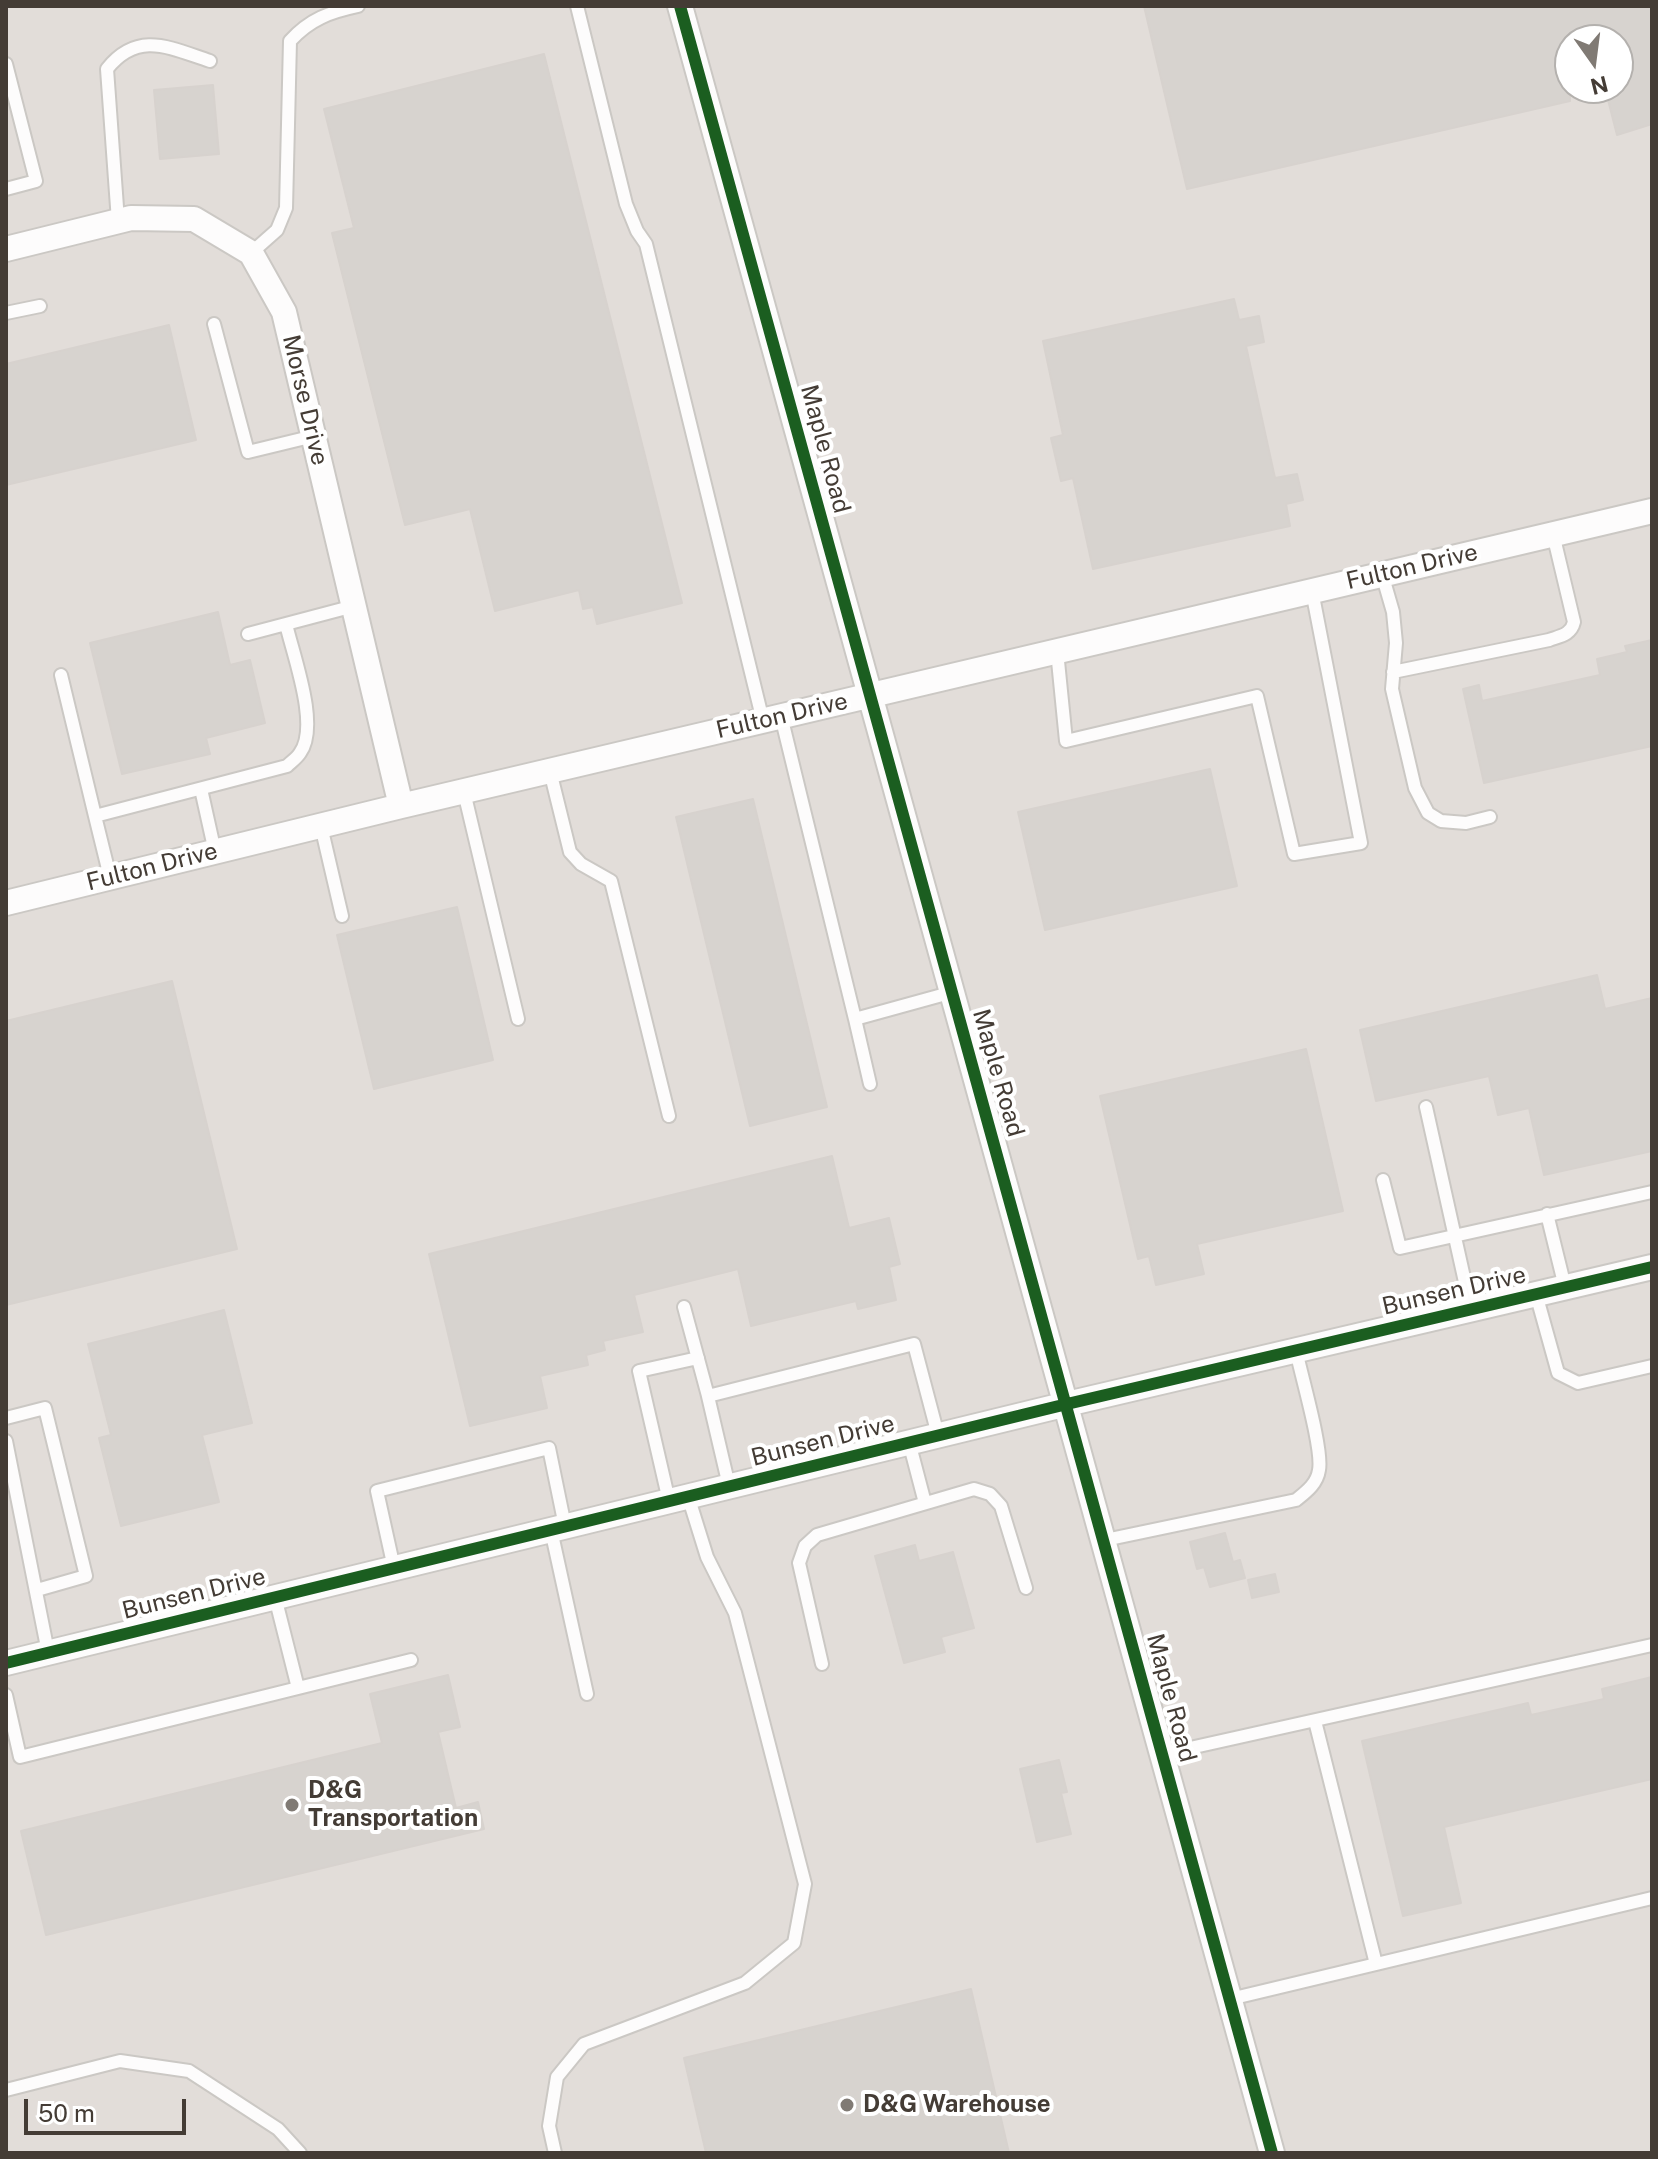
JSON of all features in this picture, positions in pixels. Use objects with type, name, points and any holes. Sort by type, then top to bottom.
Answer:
[{"type":"street","name":"Maple Road","points":[[680,6],[1272,2153]]},
{"type":"street","name":"Morse Drive","points":[[6,249],[131,218],[194,219],[251,253],[284,312],[401,806]]},
{"type":"street","name":"Fulton Drive","points":[[6,903],[401,806],[1652,511]]},
{"type":"street","name":"Bunsen Drive","points":[[6,1663],[938,1435],[1652,1267]]},
{"type":"lane","points":[[251,253],[277,230],[286,208],[290,41],[303,26],[327,13],[358,6]]},
{"type":"lane","points":[[577,6],[626,204],[646,244],[870,1084]]},
{"type":"lane","points":[[118,221],[107,69],[123,52],[145,45],[162,46],[210,61]]},
{"type":"lane","points":[[6,64],[36,181],[6,189]]},
{"type":"lane","points":[[6,313],[40,306]]},
{"type":"lane","points":[[214,324],[248,452],[314,436]]},
{"type":"lane","points":[[1393,672],[1567,634],[1574,622],[1553,534]]},
{"type":"lane","points":[[1382,574],[1393,612],[1396,643],[1392,689],[1415,788],[1428,813],[1441,821],[1466,823],[1490,817]]},
{"type":"lane","points":[[1057,651],[1066,741],[1257,696],[1294,854],[1361,843],[1312,591]]},
{"type":"lane","points":[[248,634],[354,606]]},
{"type":"lane","points":[[95,816],[287,766],[301,752],[308,734],[308,717],[286,624]]},
{"type":"lane","points":[[61,675],[110,877]]},
{"type":"lane","points":[[550,771],[570,852],[581,864],[611,881],[669,1116]]},
{"type":"lane","points":[[201,789],[215,852]]},
{"type":"lane","points":[[464,792],[518,1019]]},
{"type":"lane","points":[[321,826],[342,916]]},
{"type":"lane","points":[[855,1019],[953,992]]},
{"type":"lane","points":[[1426,1107],[1471,1309]]},
{"type":"lane","points":[[1383,1180],[1400,1248],[1457,1238],[1547,1214],[1652,1192]]},
{"type":"lane","points":[[1547,1214],[1565,1287]]},
{"type":"lane","points":[[1536,1294],[1558,1373],[1578,1383],[1652,1366]]},
{"type":"lane","points":[[684,1307],[729,1486]]},
{"type":"lane","points":[[707,1392],[708,1396],[914,1344],[938,1435]]},
{"type":"lane","points":[[1105,1540],[1296,1500],[1312,1486],[1319,1470],[1318,1451],[1296,1350]]},
{"type":"lane","points":[[555,2153],[549,2126],[557,2077],[584,2044],[745,1983],[794,1943],[805,1884],[735,1613],[678,1499],[639,1371],[698,1358]]},
{"type":"lane","points":[[6,1418],[45,1408],[86,1576],[37,1590]]},
{"type":"lane","points":[[6,1441],[48,1652]]},
{"type":"lane","points":[[909,1442],[925,1503]]},
{"type":"lane","points":[[394,1568],[377,1491],[549,1448],[558,1528],[587,1694]]},
{"type":"lane","points":[[822,1664],[799,1563],[805,1546],[817,1535],[974,1489],[990,1494],[1001,1506],[1026,1588]]},
{"type":"lane","points":[[275,1597],[298,1688]]},
{"type":"lane","points":[[1163,1754],[1652,1645]]},
{"type":"lane","points":[[6,1695],[20,1757],[411,1660]]},
{"type":"lane","points":[[1315,1721],[1376,1964]]},
{"type":"lane","points":[[1230,1999],[1652,1898]]},
{"type":"lane","points":[[6,2090],[120,2061],[189,2071],[278,2129],[300,2153]]},
{"type":"shaded area","points":[[6,6],[1652,6],[1652,2153],[6,2153]]},
{"type":"building","points":[[1144,6],[1652,6],[1652,124],[1617,135],[1609,104],[1634,104],[1634,24],[1554,24],[1554,104],[1557,104],[1187,189]]},
{"type":"building","points":[[544,54],[682,603],[597,624],[593,607],[583,609],[579,590],[495,611],[470,509],[405,525],[332,233],[354,228],[324,109]]},
{"type":"building","points":[[213,85],[219,154],[160,159],[154,90]]},
{"type":"building","points":[[1234,299],[1239,320],[1259,316],[1264,342],[1246,346],[1275,478],[1297,474],[1303,500],[1286,504],[1290,526],[1093,569],[1073,478],[1061,481],[1051,438],[1063,435],[1043,341]]},
{"type":"building","points":[[169,325],[196,440],[6,485],[6,364]]},
{"type":"building","points":[[218,612],[230,665],[250,660],[265,723],[206,738],[210,754],[122,774],[90,643]]},
{"type":"building","points":[[1652,640],[1652,746],[1484,783],[1463,689],[1479,685],[1482,701],[1600,675],[1597,659],[1627,652],[1625,646]]},
{"type":"building","points":[[1210,769],[1237,886],[1045,930],[1018,812]]},
{"type":"building","points":[[753,799],[827,1107],[750,1126],[676,817]]},
{"type":"building","points":[[457,907],[493,1060],[374,1089],[337,935]]},
{"type":"building","points":[[1597,975],[1605,1009],[1652,998],[1652,1151],[1544,1175],[1529,1108],[1498,1115],[1489,1076],[1376,1101],[1360,1030]]},
{"type":"building","points":[[172,981],[237,1249],[6,1305],[6,1021]]},
{"type":"building","points":[[1306,1049],[1343,1211],[1197,1244],[1204,1274],[1156,1285],[1149,1256],[1138,1259],[1100,1096]]},
{"type":"building","points":[[832,1156],[849,1228],[889,1218],[900,1264],[889,1267],[896,1300],[858,1309],[856,1301],[751,1326],[738,1269],[634,1295],[643,1332],[603,1341],[605,1350],[586,1355],[588,1365],[540,1376],[547,1408],[470,1426],[429,1254]]},
{"type":"building","points":[[224,1310],[252,1423],[202,1435],[219,1502],[121,1526],[99,1438],[111,1435],[88,1344]]},
{"type":"building","points":[[1225,1533],[1233,1562],[1240,1560],[1245,1578],[1210,1587],[1204,1567],[1197,1569],[1190,1542]]},
{"type":"building","points":[[915,1545],[919,1561],[953,1552],[974,1628],[941,1637],[945,1652],[904,1663],[875,1556]]},
{"type":"building","points":[[1275,1574],[1279,1592],[1252,1598],[1248,1580]]},
{"type":"building","name":"D&G Transportation","points":[[448,1675],[460,1727],[438,1732],[456,1808],[478,1802],[484,1829],[46,1935],[21,1831],[382,1743],[370,1694]]},
{"type":"building","points":[[1652,1677],[1652,1779],[1444,1827],[1461,1903],[1403,1916],[1362,1741],[1528,1703],[1531,1715],[1604,1699],[1602,1689]]},
{"type":"building","points":[[1059,1760],[1067,1792],[1061,1793],[1071,1834],[1037,1842],[1020,1769]]},
{"type":"building","name":"D&G Warehouse","points":[[971,1989],[1009,2153],[706,2153],[684,2058]]},
{"type":"cycle path","points":[[680,6],[1272,2153]]},
{"type":"cycle path","points":[[6,1663],[1067,1404],[1652,1267]]},
{"type":"place","name":"D&G Transportation","points":[[292,1805]]},
{"type":"place","name":"D&G Warehouse","points":[[847,2105]]}]
